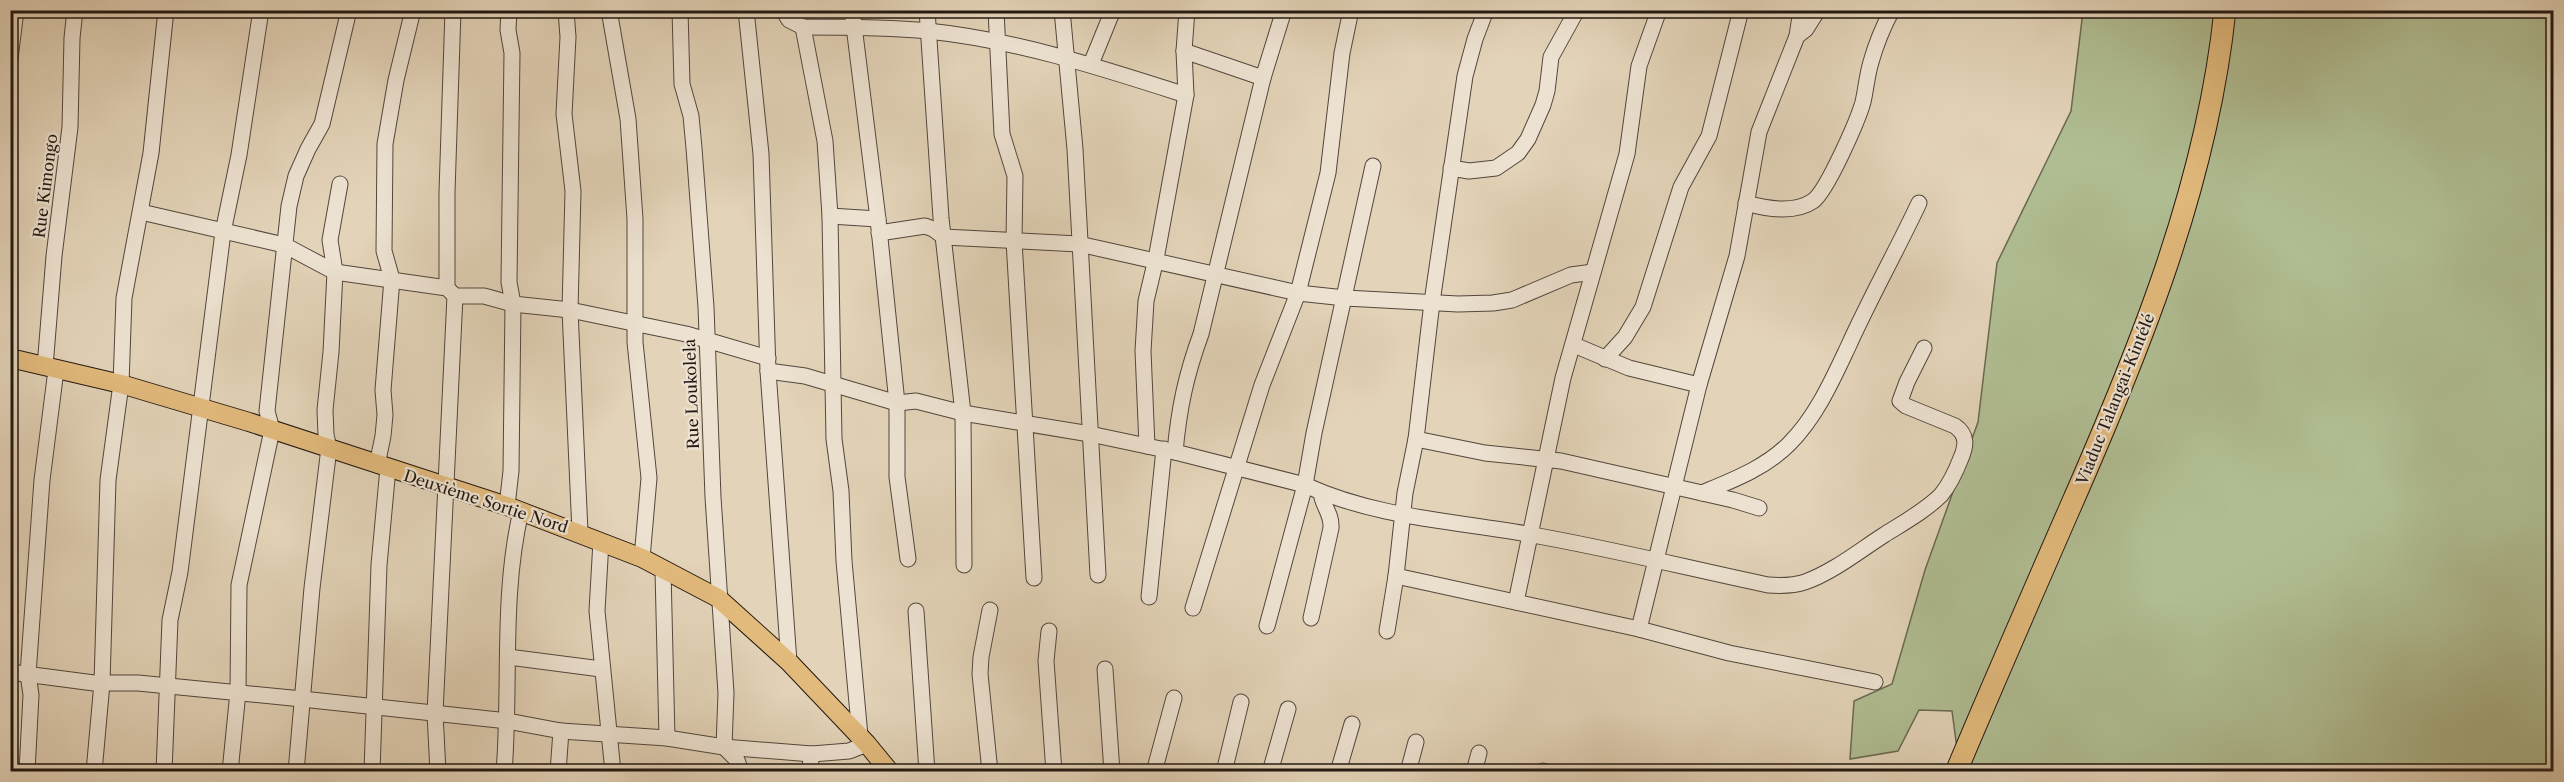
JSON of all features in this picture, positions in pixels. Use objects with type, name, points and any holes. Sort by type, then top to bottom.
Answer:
[{"type":"highway","name":"Viaduc Talangaï-Kintélé","points":[[1956,771],[2140,341],[2193,177],[2212,95],[2225,10]]},
{"type":"highway","name":"Viaduc Talangaï-Kintélé","points":[[1971,771],[2148,357],[2190,233],[2204,180],[2238,10]]},
{"type":"main road","name":"Deuxième Sortie Nord","points":[[10,358],[121,384],[329,448],[514,508],[642,558],[718,598],[789,662],[864,740],[890,771]]},
{"type":"street","points":[[10,59],[16,10]]},
{"type":"street","name":"Rue Kimongo","points":[[27,771],[32,695],[28,674],[50,368],[54,256],[70,127],[72,38],[75,10]]},
{"type":"street","points":[[94,771],[102,683],[108,488],[121,384],[124,298],[151,153],[166,10]]},
{"type":"street","points":[[164,771],[170,620],[180,572],[202,408],[208,338],[222,232],[239,155],[261,10]]},
{"type":"street","points":[[230,771],[238,693],[239,585],[272,430],[267,411],[284,245],[296,176],[322,124],[350,10]]},
{"type":"street","points":[[372,771],[385,415],[383,390],[392,279],[384,251],[385,144],[396,80],[413,10]]},
{"type":"street","points":[[438,771],[435,713],[446,487],[451,292],[447,192],[453,10]]},
{"type":"street","points":[[504,771],[508,721],[511,584],[517,531],[511,471],[513,304],[509,282],[508,197],[512,53],[508,30],[509,10]]},
{"type":"street","points":[[566,10],[568,37],[564,114],[573,191],[570,310],[580,532]]},
{"type":"street","points":[[609,10],[628,118],[635,219],[635,324],[649,478],[642,558]]},
{"type":"street","name":"Rue Loukolela","points":[[680,10],[682,84],[691,116],[707,339],[718,598],[726,693],[724,747]]},
{"type":"street","points":[[746,10],[761,154],[768,365],[789,662]]},
{"type":"street","points":[[852,10],[897,403],[897,477],[908,559]]},
{"type":"street","points":[[927,10],[944,237],[963,413],[964,565]]},
{"type":"street","points":[[996,10],[996,42],[1004,144],[1015,176],[1014,241],[1034,578]]},
{"type":"street","points":[[1062,10],[1075,149],[1098,575]]},
{"type":"street","points":[[1091,64],[1113,10]]},
{"type":"street","points":[[1147,446],[1143,351],[1146,301],[1156,259],[1186,95],[1184,51],[1187,10]]},
{"type":"street","points":[[1149,597],[1169,450],[1187,374],[1202,334],[1217,275],[1263,78],[1284,10]]},
{"type":"street","points":[[1193,608],[1262,385],[1298,293],[1328,172],[1342,53],[1351,10]]},
{"type":"street","points":[[1387,631],[1404,515],[1405,493],[1416,440],[1432,302],[1465,76],[1486,10]]},
{"type":"street","points":[[1451,168],[1469,171],[1496,168],[1518,153],[1528,139],[1543,105],[1551,57],[1576,10]]},
{"type":"street","points":[[1516,602],[1528,534],[1563,378],[1627,154],[1639,66],[1659,10]]},
{"type":"street","points":[[1605,359],[1625,337],[1643,307],[1680,187],[1709,136],[1741,10]]},
{"type":"street","points":[[1639,630],[1699,385],[1737,256],[1759,132],[1797,36],[1801,10]]},
{"type":"street","points":[[1797,36],[1806,29],[1818,10]]},
{"type":"street","points":[[1746,203],[1769,209],[1788,209],[1812,202],[1819,195],[1829,180],[1862,104],[1870,63],[1879,36],[1892,10]]},
{"type":"street","points":[[779,11],[789,20],[803,27],[928,31],[996,42],[1066,57],[1186,95]]},
{"type":"street","points":[[10,672],[102,683],[169,686],[302,699],[508,721],[561,731],[667,738],[724,747],[812,754],[849,751],[864,740],[844,561],[841,490],[834,439],[830,216],[825,141],[803,27]]},
{"type":"street","points":[[1184,51],[1263,78]]},
{"type":"street","points":[[1267,626],[1305,484],[1314,433],[1373,166]]},
{"type":"street","points":[[296,771],[320,512],[329,448],[325,410],[335,272],[330,240],[340,184]]},
{"type":"street","points":[[1702,493],[1768,462],[1789,445],[1806,424],[1833,379],[1919,203]]},
{"type":"street","points":[[141,212],[284,245],[335,272],[392,279],[451,292],[484,296],[513,304],[570,310],[707,339],[768,365],[897,403],[916,401],[963,413],[1169,450],[1237,469],[1305,484],[1321,492],[1404,515],[1528,534],[1768,585],[1786,586],[1804,582],[1852,556],[1928,506],[1942,493],[1951,480],[1965,442],[1962,432],[1955,426],[1906,406],[1900,401],[1924,348]]},
{"type":"street","points":[[830,216],[878,226],[925,226],[944,237],[1080,244],[1156,259],[1298,293],[1345,298],[1476,304],[1512,300],[1571,275],[1593,272]]},
{"type":"street","points":[[1574,345],[1629,368],[1699,385]]},
{"type":"street","points":[[1416,440],[1485,453],[1546,459],[1674,486],[1759,508]]},
{"type":"street","points":[[1311,618],[1332,517],[1322,504],[1321,492]]},
{"type":"street","points":[[601,541],[597,592],[601,669],[613,771]]},
{"type":"street","points":[[663,571],[667,738]]},
{"type":"street","points":[[1396,576],[1639,630],[1729,653],[1875,682]]},
{"type":"street","points":[[990,610],[981,657],[981,674],[990,771]]},
{"type":"street","points":[[916,611],[927,771]]},
{"type":"street","points":[[1049,631],[1046,661],[1054,771]]},
{"type":"street","points":[[508,657],[601,669]]},
{"type":"street","points":[[1105,669],[1112,771]]},
{"type":"street","points":[[1154,771],[1174,698]]},
{"type":"street","points":[[1224,771],[1241,702]]},
{"type":"street","points":[[1270,771],[1288,709]]},
{"type":"street","points":[[1338,771],[1352,724]]},
{"type":"street","points":[[558,771],[561,731]]},
{"type":"street","points":[[1408,771],[1416,742]]},
{"type":"street","points":[[724,747],[737,760],[741,771]]},
{"type":"street","points":[[1474,771],[1479,753]]},
{"type":"street","points":[[809,771],[812,754]]},
{"type":"green space","points":[[2083,11],[2553,11],[2553,771],[1960,771],[1952,711],[1919,710],[1898,751],[1850,759],[1854,701],[1892,684],[1925,570],[1978,422],[1997,263],[2071,111]]}]
